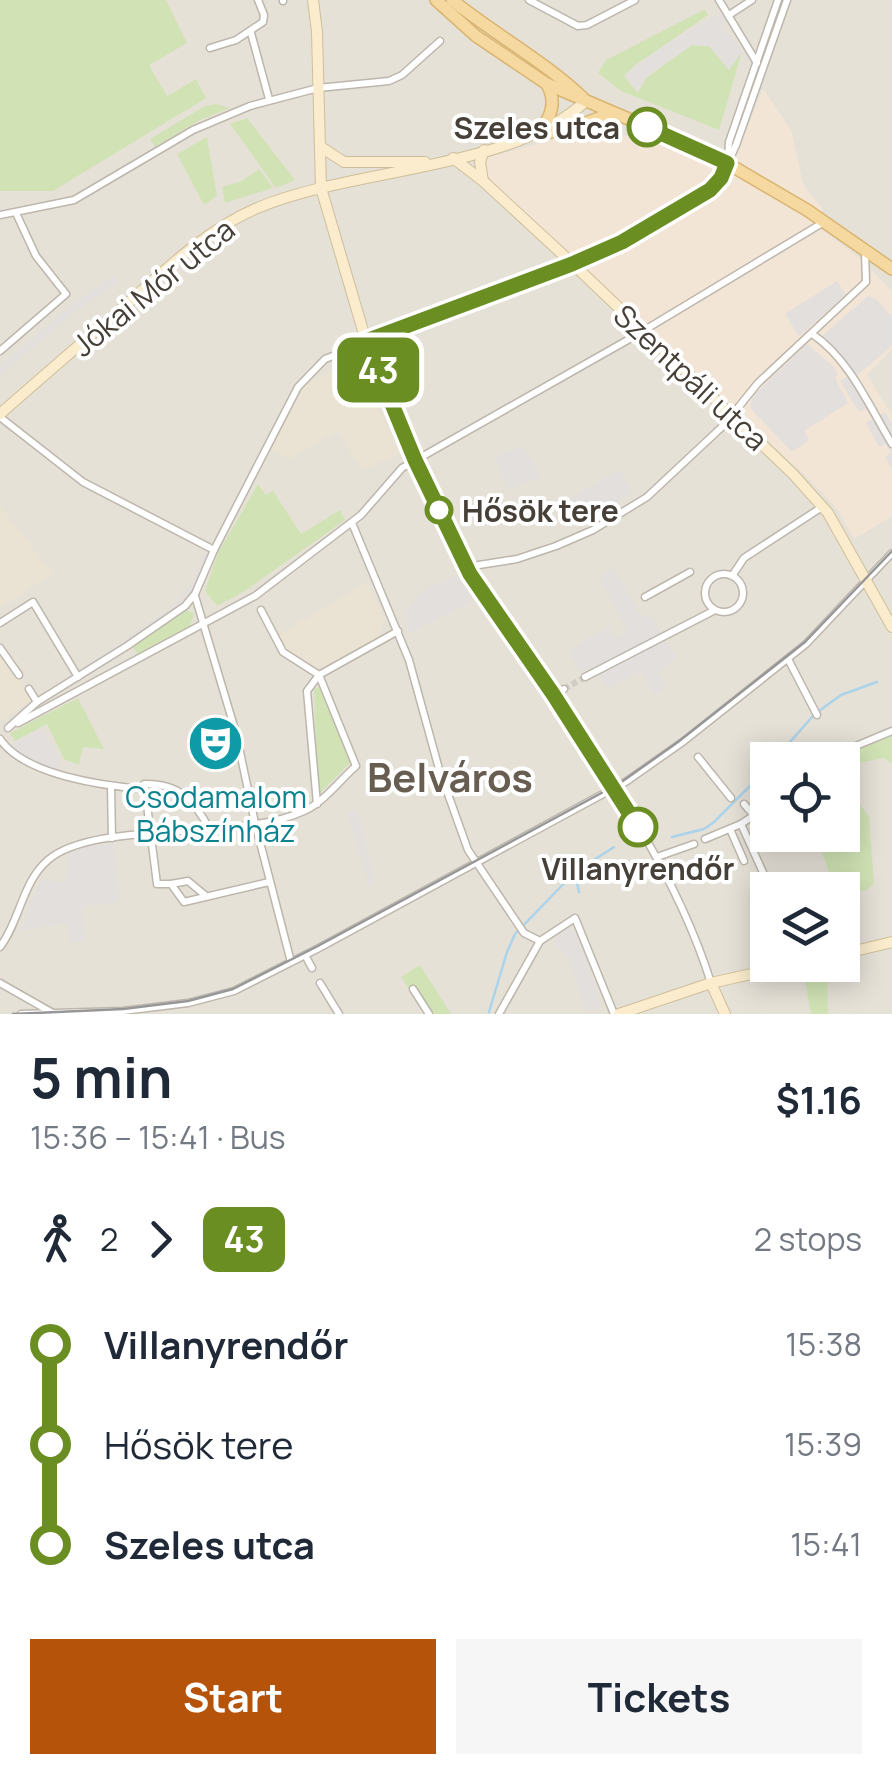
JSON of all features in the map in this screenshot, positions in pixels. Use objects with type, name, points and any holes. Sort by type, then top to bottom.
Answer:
[{"type":"main road","points":[[436,0],[476,36],[547,84],[727,163],[892,268]]},
{"type":"main road","points":[[452,0],[569,84],[586,101]]},
{"type":"main road","points":[[538,135],[549,120],[553,104],[547,84]]},
{"type":"main road","points":[[538,135],[612,113]]},
{"type":"street","points":[[210,48],[251,33],[264,22],[258,0]]},
{"type":"street","points":[[313,0],[321,188],[366,341],[415,460],[466,566],[658,858],[698,939],[725,1014]]},
{"type":"street","points":[[529,0],[578,26],[635,0]]},
{"type":"street","points":[[719,0],[760,65]]},
{"type":"street","points":[[728,15],[752,0]]},
{"type":"street","points":[[3,734],[38,702],[185,606],[195,594],[214,550],[309,372],[325,358],[622,242],[699,198],[721,178],[778,0]]},
{"type":"street","points":[[760,65],[787,0]]},
{"type":"street","points":[[251,33],[269,100]]},
{"type":"street","points":[[0,214],[74,200],[193,130],[244,108],[318,88],[389,81],[440,41]]},
{"type":"street","points":[[321,188],[538,135],[586,101]]},
{"type":"street","points":[[321,147],[344,162],[432,163]]},
{"type":"street","points":[[483,181],[480,162],[484,150]]},
{"type":"street","name":"Szentpáli utca","points":[[452,158],[483,181],[572,264],[637,334],[732,416],[822,506],[892,628]]},
{"type":"street","name":"Jókai Mór utca","points":[[0,416],[206,238],[254,209],[321,188]]},
{"type":"street","name":"Jókai Mór utca","points":[[0,352],[66,294],[36,256],[16,213]]},
{"type":"street","points":[[3,734],[254,596],[352,523],[402,468],[824,222]]},
{"type":"street","points":[[466,566],[517,560],[610,521],[647,497],[732,416],[758,383],[866,282],[865,249]]},
{"type":"street","points":[[812,334],[843,366],[892,444]]},
{"type":"street","points":[[0,416],[83,482],[214,550]]},
{"type":"street","points":[[732,576],[744,558],[822,506]]},
{"type":"street","points":[[352,523],[398,631],[438,769],[468,850],[524,932],[540,941]]},
{"type":"street","points":[[22,1014],[148,1011],[188,1003],[234,990],[305,955],[613,790],[684,741],[788,659],[892,553]]},
{"type":"street","points":[[645,598],[690,572]]},
{"type":"street","points":[[715,610],[705,597],[706,586],[714,577],[732,576]]},
{"type":"street","points":[[585,677],[715,610],[731,611],[740,604],[742,588],[732,576]]},
{"type":"street","points":[[195,594],[236,733],[290,962]]},
{"type":"street","points":[[0,622],[33,602],[78,677]]},
{"type":"street","points":[[0,947],[35,874],[68,847],[112,838],[210,830],[300,813],[317,804],[356,766],[319,675],[283,652],[261,610]]},
{"type":"street","points":[[317,804],[307,690],[319,675],[398,631]]},
{"type":"street","points":[[127,646],[136,661]]},
{"type":"street","points":[[0,648],[19,675]]},
{"type":"street","points":[[788,659],[815,711]]},
{"type":"street","points":[[63,686],[70,696]]},
{"type":"street","points":[[29,689],[38,702]]},
{"type":"street","points":[[553,694],[564,689]]},
{"type":"street","points":[[860,745],[892,732]]},
{"type":"street","points":[[3,734],[9,752],[23,762],[111,787],[145,790]]},
{"type":"street","points":[[684,741],[690,748]]},
{"type":"street","points":[[698,757],[731,798]]},
{"type":"street","points":[[207,897],[188,881],[158,884],[144,784],[176,787],[195,804],[210,830]]},
{"type":"street","points":[[111,787],[112,838]]},
{"type":"street","points":[[744,804],[750,811]]},
{"type":"street","points":[[705,840],[750,820]]},
{"type":"street","points":[[741,824],[763,872]]},
{"type":"street","points":[[730,829],[744,861]]},
{"type":"street","points":[[658,858],[694,844]]},
{"type":"street","points":[[170,884],[184,902],[270,882]]},
{"type":"street","points":[[499,1014],[540,941],[575,918],[616,1014],[750,974]]},
{"type":"street","points":[[860,950],[892,942]]},
{"type":"street","points":[[305,955],[312,968]]},
{"type":"street","points":[[320,983],[339,1014]]},
{"type":"street","points":[[1,987],[51,1012]]},
{"type":"street","points":[[413,989],[430,1014]]},
{"type":"shaded area","points":[[0,0],[892,0],[892,1014],[0,1014]]},
{"type":"shaded area","points":[[724,11],[728,19],[718,27],[733,38],[742,52],[729,70],[709,46],[692,45],[645,77],[637,91],[626,75],[663,46]]},
{"type":"shaded area","points":[[763,89],[791,130],[802,180],[823,209],[815,225],[858,257],[892,291],[892,349],[867,375],[892,415],[892,516],[854,539],[838,510],[809,479],[477,172],[486,158],[595,128],[669,146],[729,174]]},
{"type":"shaded area","points":[[115,275],[119,282],[78,309],[0,375],[0,366],[74,303]]},
{"type":"shaded area","points":[[837,281],[846,295],[799,336],[785,314]]},
{"type":"shaded area","points":[[868,296],[876,299],[892,317],[892,346],[855,377],[879,415],[885,412],[892,424],[892,469],[885,457],[891,452],[886,444],[879,447],[866,423],[872,419],[866,409],[859,412],[840,381],[852,374],[822,336]]},
{"type":"shaded area","points":[[807,344],[834,367],[838,374],[835,378],[848,403],[804,431],[809,440],[792,452],[750,404],[754,395]]},
{"type":"shaded area","points":[[359,360],[400,454],[362,470],[337,431],[290,459],[269,449],[301,386]]},
{"type":"shaded area","points":[[523,446],[541,477],[508,490],[495,457]]},
{"type":"shaded area","points":[[620,470],[632,493],[576,524],[564,502]]},
{"type":"shaded area","points":[[0,506],[53,574],[0,608]]},
{"type":"shaded area","points":[[204,553],[209,554],[198,582],[173,611],[81,673],[79,670],[171,608],[193,581]]},
{"type":"shaded area","points":[[614,569],[642,618],[650,614],[677,658],[658,672],[666,687],[654,695],[641,670],[607,689],[594,667],[581,674],[569,651],[608,627],[615,639],[628,631],[599,577]]},
{"type":"shaded area","points":[[459,576],[473,601],[408,634],[405,613],[420,594]]},
{"type":"shaded area","points":[[367,582],[384,620],[379,636],[336,666],[314,666],[292,658],[282,649],[275,637]]},
{"type":"shaded area","points":[[0,652],[34,699],[0,722]]},
{"type":"shaded area","points":[[43,729],[61,763],[57,770],[24,761],[10,746]]},
{"type":"shaded area","points":[[357,811],[375,884],[369,886],[348,814]]},
{"type":"shaded area","points":[[114,843],[119,902],[82,906],[85,941],[70,943],[68,923],[19,931],[41,880],[66,882],[69,850]]},
{"type":"shaded area","points":[[569,927],[579,938],[602,1006],[587,1012],[567,956],[557,947],[556,936]]},
{"type":"green space","points":[[0,0],[166,0],[187,43],[149,65],[167,96],[196,79],[206,98],[53,191],[0,191]]},
{"type":"green space","points":[[705,9],[708,15],[624,76],[638,93],[646,78],[692,45],[709,46],[729,69],[742,52],[719,130],[621,91],[598,73],[606,60]]},
{"type":"green space","points":[[205,106],[230,108],[200,120],[155,147],[150,139]]},
{"type":"green space","points":[[247,118],[295,180],[276,188],[230,124]]},
{"type":"green space","points":[[207,137],[217,196],[204,205],[177,154]]},
{"type":"green space","points":[[259,169],[273,188],[225,203],[222,187],[242,181]]},
{"type":"green space","points":[[258,484],[266,495],[273,491],[301,534],[340,510],[345,520],[245,591],[217,606],[205,591],[218,553]]},
{"type":"green space","points":[[185,609],[194,614],[190,626],[137,654],[133,646]]},
{"type":"green space","points":[[320,687],[350,763],[318,795],[314,689]]},
{"type":"green space","points":[[78,698],[104,749],[83,747],[79,765],[64,759],[47,724],[15,741],[10,733]]},
{"type":"green space","points":[[892,735],[892,764],[884,758],[860,763],[860,749]]},
{"type":"green space","points":[[860,804],[869,817],[874,883],[860,892],[860,872],[829,872],[822,852],[860,852]]},
{"type":"green space","points":[[420,965],[451,1014],[432,1014],[415,987],[410,990],[401,977]]},
{"type":"green space","points":[[805,982],[827,982],[828,1014],[811,1014]]},
{"type":"waterway","points":[[819,711],[841,695],[877,682]]},
{"type":"waterway","points":[[790,742],[813,716]]},
{"type":"waterway","points":[[672,837],[704,829],[750,786]]},
{"type":"waterway","points":[[489,1012],[515,934],[575,872],[614,847]]},
{"type":"waterway","points":[[575,873],[579,892]]},
{"type":"tunnel","points":[[564,689],[585,677]]},
{"type":"tram line","points":[[13,1014],[123,1009],[188,1001],[233,989],[316,947],[620,783],[805,642],[892,551]]},
{"type":"bus line","name":"43","points":[[638,827],[470,574],[415,460],[366,341],[622,242],[699,198],[721,178],[727,163],[647,127]]},
{"type":"place","name":"Szeles utca","points":[[647,127]]},
{"type":"place","name":"Hősök tere","points":[[439,510]]},
{"type":"place","name":"Csodamalom Bábszínház","points":[[216,743]]},
{"type":"place","name":"Villanyrendőr","points":[[638,827]]},
{"type":"district","name":"Belváros","points":[[450,776]]}]
